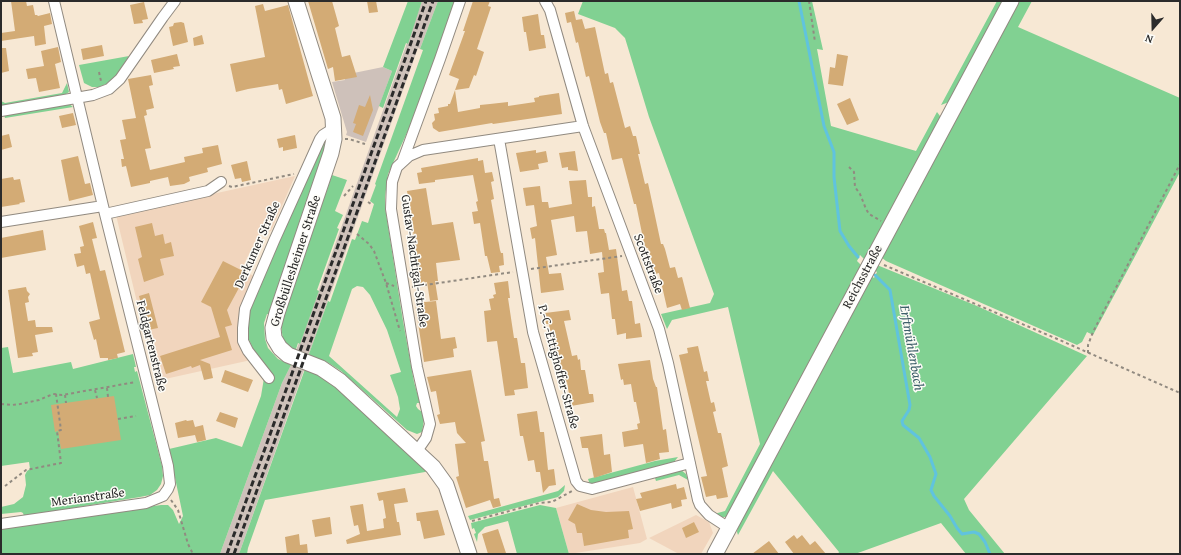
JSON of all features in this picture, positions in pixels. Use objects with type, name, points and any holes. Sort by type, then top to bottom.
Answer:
[{"type":"street","name":"Feldgartenstraße","points":[[54,1],[104,210],[168,466],[170,484]]},
{"type":"street","points":[[1,111],[78,98],[102,92],[118,82],[175,1]]},
{"type":"street","name":"Großbüllesheimer Straße","points":[[296,1],[327,97],[334,133],[331,153],[276,313],[273,324],[273,333],[276,344],[292,357],[320,368],[335,376],[438,472],[446,485],[469,554]]},
{"type":"street","points":[[403,160],[460,1]]},
{"type":"street","name":"Scottstraße","points":[[545,1],[550,10],[583,126],[664,344],[700,505],[708,516],[729,528]]},
{"type":"street","name":"Reichsstraße","points":[[715,554],[1011,1]]},
{"type":"street","points":[[403,160],[423,150],[583,126]]},
{"type":"street","name":"Derkumer Straße","points":[[268,378],[245,345],[242,336],[243,318],[247,302],[320,139],[323,135],[334,133]]},
{"type":"street","name":"P.-C.-Ettighoffer-Straße","points":[[499,139],[519,271],[535,342],[574,477],[580,486]]},
{"type":"street","name":"Gustav-Nachtigal-Straße","points":[[403,160],[397,167],[394,174],[391,187],[391,201],[417,367],[430,424],[426,438],[417,451]]},
{"type":"street","points":[[1,222],[104,210],[208,191],[221,182]]},
{"type":"street","points":[[580,486],[592,490],[690,464]]},
{"type":"street","name":"Merianstraße","points":[[1,524],[146,503],[163,496],[170,484]]},
{"type":"path","points":[[809,1],[815,42]]},
{"type":"path","points":[[334,133],[365,144]]},
{"type":"path","points":[[1088,353],[1088,345],[1093,332],[1180,164]]},
{"type":"path","points":[[849,167],[854,172],[855,187],[860,194],[869,214],[885,223]]},
{"type":"path","points":[[221,182],[232,187],[305,172]]},
{"type":"path","points":[[344,196],[353,186]]},
{"type":"path","points":[[368,202],[371,206]]},
{"type":"path","points":[[357,234],[369,244],[380,266],[400,333]]},
{"type":"path","points":[[412,287],[631,255]]},
{"type":"path","points":[[872,260],[1180,393]]},
{"type":"path","points":[[1,404],[12,405],[33,402],[53,394],[65,395],[147,380]]},
{"type":"path","points":[[107,388],[108,397]]},
{"type":"path","points":[[95,390],[97,398]]},
{"type":"path","points":[[5,486],[26,470],[61,463],[57,431],[62,430],[56,394]]},
{"type":"path","points":[[65,395],[66,403]]},
{"type":"path","points":[[118,419],[136,416]]},
{"type":"path","points":[[459,524],[552,502],[580,486]]},
{"type":"path","points":[[178,510],[185,536],[193,554]]},
{"type":"shaded area","points":[[422,1],[438,1],[420,49],[418,48],[309,354],[296,350],[300,343]]},
{"type":"shaded area","points":[[383,67],[392,71],[366,142],[346,135],[347,132],[332,82],[345,80],[344,75]]},
{"type":"shaded area","points":[[295,176],[271,231],[259,234],[241,270],[254,276],[242,304],[251,360],[156,381],[116,215]]},
{"type":"shaded area","points":[[291,365],[304,370],[239,554],[220,554],[282,383]]},
{"type":"shaded area","points":[[633,487],[647,539],[640,543],[569,554],[556,508]]},
{"type":"shaded area","points":[[696,515],[709,522],[713,533],[701,554],[679,554],[649,538]]},
{"type":"green space","points":[[408,1],[422,1],[408,44],[406,43],[383,108],[379,106],[392,71],[383,67]]},
{"type":"green space","points":[[438,1],[455,1],[417,111],[388,174],[385,197],[385,207],[403,321],[414,382],[420,403],[417,403],[416,406],[422,412],[424,420],[422,432],[417,434],[407,430],[341,371],[327,362],[309,356],[309,354],[328,301],[330,302],[352,239],[355,240],[362,221],[368,223],[374,204],[370,201],[376,185],[375,184],[423,50],[420,49]],"holes":[[[357,286],[363,287],[370,295],[387,330],[401,372],[390,375],[398,397],[400,409],[397,417],[329,356],[352,289]]]},
{"type":"green space","points":[[583,1],[812,1],[823,50],[817,49],[831,126],[916,151],[937,112],[940,116],[940,119],[864,259],[860,255],[857,261],[861,265],[728,516],[726,517],[719,517],[714,514],[725,511],[760,444],[728,307],[672,320],[667,329],[661,314],[710,303],[714,294],[649,117],[625,38],[615,28],[578,14]]},
{"type":"green space","points":[[997,1],[1003,1],[949,102],[941,105]]},
{"type":"green space","points":[[1018,1],[1032,1],[1018,27],[1180,98],[1180,172],[1093,335],[1087,332],[1082,342],[1077,345],[886,261],[881,257]]},
{"type":"green space","points":[[129,56],[115,77],[106,84],[99,87],[92,87],[84,83],[79,65]]},
{"type":"green space","points":[[67,83],[69,92],[63,96],[3,106],[1,105],[1,101],[5,103],[62,93]]},
{"type":"green space","points":[[68,103],[73,107],[5,118],[4,115]]},
{"type":"green space","points":[[324,138],[328,139],[270,314],[267,314],[264,323],[265,339],[268,348],[278,359],[291,365],[282,383],[220,554],[1,554],[2,528],[161,505],[168,505],[173,510],[179,524],[183,516],[169,449],[216,438],[242,447],[261,396],[264,378],[246,331],[248,312]]},
{"type":"green space","points":[[332,175],[347,180],[335,211],[343,215],[337,228],[339,229],[317,290],[319,291],[300,344],[298,343],[295,352],[283,340],[281,325]]},
{"type":"green space","points":[[877,265],[977,306],[1087,356],[964,499],[969,510],[1005,554],[966,554],[941,523],[855,554],[838,554],[839,552],[773,471],[738,535],[738,524],[871,276],[874,278],[877,272],[874,270]]},
{"type":"green space","points":[[8,347],[13,373],[71,362],[73,369],[133,354],[136,367],[134,367],[135,372],[137,371],[162,466],[163,476],[161,484],[157,490],[150,495],[140,497],[24,516],[21,512],[1,514],[1,507],[14,504],[23,497],[26,485],[25,475],[30,469],[29,462],[1,466],[1,348]]},
{"type":"green space","points":[[305,369],[318,375],[324,375],[426,471],[265,500],[247,554],[239,554]]},
{"type":"green space","points":[[678,457],[674,462],[669,464],[590,485],[588,479],[655,461]]},
{"type":"green space","points":[[681,470],[686,474],[688,480],[679,475],[656,481],[655,478]]},
{"type":"green space","points":[[565,485],[564,491],[558,497],[470,520],[468,516],[558,491]]},
{"type":"green space","points":[[540,505],[556,508],[569,554],[517,554],[508,521],[485,527],[478,534],[477,542],[474,534],[476,533],[474,528],[472,529],[471,523]]},
{"type":"building","points":[[11,1],[26,1],[27,6],[33,5],[35,15],[38,16],[50,13],[52,24],[44,26],[46,44],[35,46],[34,36],[1,41],[1,33],[15,31]]},
{"type":"building","points":[[308,1],[332,1],[339,26],[335,28],[342,57],[350,55],[357,77],[335,81],[333,67],[328,69]]},
{"type":"building","points":[[367,1],[376,1],[378,12],[369,13]]},
{"type":"building","points":[[473,1],[490,1],[488,6],[491,7],[477,49],[484,52],[476,76],[474,75],[469,88],[455,90],[459,79],[449,75],[465,31],[463,31]]},
{"type":"building","points":[[144,2],[148,19],[142,20],[143,23],[134,24],[130,5]]},
{"type":"building","points":[[263,4],[265,11],[288,5],[313,96],[286,104],[282,89],[279,90],[278,84],[236,92],[230,64],[265,57],[255,6]]},
{"type":"building","points":[[574,11],[576,20],[582,19],[585,29],[595,27],[605,74],[608,73],[610,83],[613,82],[625,128],[630,126],[633,136],[636,136],[640,154],[638,154],[645,184],[648,183],[661,244],[663,244],[665,249],[670,268],[675,267],[678,278],[682,277],[690,308],[682,310],[680,304],[667,308],[659,273],[655,274],[648,248],[645,248],[636,204],[634,204],[622,158],[612,160],[606,133],[604,133],[600,122],[589,76],[586,77],[578,42],[576,43],[571,22],[567,23],[565,13]]},
{"type":"building","points":[[538,14],[541,35],[544,35],[546,48],[529,51],[522,17]]},
{"type":"building","points":[[174,23],[184,23],[188,42],[173,46],[169,27],[173,26]]},
{"type":"building","points":[[202,35],[204,44],[194,46],[193,38]]},
{"type":"building","points":[[102,45],[104,56],[83,60],[81,49]]},
{"type":"building","points":[[58,47],[61,62],[55,64],[60,88],[39,92],[36,78],[28,79],[26,69],[44,66],[41,51]]},
{"type":"building","points":[[1,48],[6,48],[9,71],[1,73]]},
{"type":"building","points":[[177,54],[180,66],[173,67],[174,69],[154,73],[151,60]]},
{"type":"building","points":[[837,54],[848,56],[843,86],[828,84],[830,67],[835,68]]},
{"type":"building","points":[[151,75],[153,85],[149,86],[154,108],[146,110],[147,115],[144,116],[151,148],[145,149],[150,170],[185,162],[184,157],[203,153],[202,148],[218,145],[222,164],[207,168],[208,172],[189,177],[190,181],[184,184],[170,186],[168,177],[131,187],[126,166],[122,167],[121,159],[124,159],[120,140],[126,139],[122,120],[136,118],[128,79]]},
{"type":"building","points":[[455,90],[458,112],[480,108],[480,105],[508,102],[508,106],[535,102],[534,98],[539,96],[559,93],[562,114],[492,123],[439,132],[433,128],[432,123],[435,120],[434,114],[439,113],[438,108],[448,106],[448,104],[450,104]]},
{"type":"building","points":[[370,95],[373,110],[363,136],[353,132],[356,124],[353,123],[359,105],[365,107]]},
{"type":"building","points":[[850,98],[859,120],[847,125],[837,104]]},
{"type":"building","points":[[73,113],[76,125],[62,128],[59,116]]},
{"type":"building","points":[[9,134],[12,147],[1,150],[1,136]]},
{"type":"building","points":[[295,135],[297,148],[283,151],[283,147],[279,148],[277,139]]},
{"type":"building","points":[[536,150],[536,153],[546,151],[548,162],[538,164],[539,169],[520,172],[516,153]]},
{"type":"building","points":[[575,151],[578,171],[568,170],[568,167],[562,168],[559,153]]},
{"type":"building","points":[[78,156],[85,184],[90,183],[93,195],[69,201],[61,160]]},
{"type":"building","points":[[478,158],[478,161],[483,160],[485,173],[492,172],[494,181],[491,182],[494,199],[491,200],[500,250],[501,253],[503,253],[504,265],[499,266],[500,272],[491,273],[487,256],[485,256],[480,223],[474,224],[472,212],[478,211],[476,202],[478,201],[473,175],[435,180],[435,182],[419,184],[417,173],[422,172],[421,168]]},
{"type":"building","points":[[247,161],[251,180],[242,182],[241,178],[235,179],[231,165]]},
{"type":"building","points":[[13,177],[14,180],[20,179],[25,202],[1,207],[1,179]]},
{"type":"building","points":[[586,180],[588,197],[592,197],[592,207],[595,206],[599,229],[604,229],[606,233],[609,250],[616,249],[622,291],[627,290],[629,301],[632,301],[635,324],[640,323],[642,337],[626,339],[626,333],[617,335],[615,319],[612,319],[609,293],[601,294],[598,273],[604,272],[602,252],[590,254],[587,231],[576,232],[574,216],[551,220],[557,255],[546,257],[549,274],[561,273],[564,290],[541,293],[535,238],[532,239],[530,228],[537,226],[534,205],[526,206],[523,188],[540,186],[542,202],[548,202],[549,208],[572,204],[569,181]]},
{"type":"building","points":[[426,188],[432,225],[453,222],[460,260],[436,263],[438,281],[435,281],[438,300],[430,301],[427,282],[420,283],[412,223],[409,223],[407,205],[409,204],[407,191]]},
{"type":"building","points":[[93,222],[97,238],[92,239],[100,271],[105,270],[125,352],[117,354],[118,358],[108,360],[108,358],[100,358],[96,339],[94,340],[89,322],[100,319],[90,273],[86,274],[84,265],[77,267],[74,254],[81,253],[80,247],[84,246],[79,226]]},
{"type":"building","points":[[152,223],[155,236],[163,234],[165,244],[171,242],[174,256],[160,259],[164,275],[144,282],[138,259],[142,257],[135,227]]},
{"type":"building","points":[[43,230],[46,250],[1,258],[1,238]]},
{"type":"building","points":[[223,261],[247,273],[227,310],[232,325],[225,327],[232,350],[200,360],[210,364],[213,378],[204,380],[200,365],[192,368],[191,366],[166,374],[160,356],[220,337],[211,307],[201,302]]},
{"type":"building","points":[[508,281],[510,298],[508,298],[514,338],[517,338],[521,363],[525,363],[528,388],[514,390],[515,395],[505,396],[497,341],[487,342],[484,311],[491,310],[489,299],[494,298],[493,295],[496,294],[494,283]]},
{"type":"building","points":[[26,287],[30,294],[28,297],[29,302],[25,303],[28,321],[35,320],[36,327],[52,327],[53,332],[35,335],[38,352],[32,353],[33,356],[18,358],[8,290]]},
{"type":"building","points":[[149,293],[158,328],[148,330],[139,296]]},
{"type":"building","points":[[436,301],[441,339],[455,337],[457,348],[453,349],[454,357],[424,362],[415,303]]},
{"type":"building","points":[[569,310],[571,320],[564,321],[572,356],[577,355],[578,360],[580,359],[581,370],[585,370],[589,394],[593,394],[594,402],[571,406],[567,382],[563,383],[558,351],[553,352],[549,324],[546,324],[545,313]]},
{"type":"building","points":[[698,346],[704,372],[707,371],[709,381],[706,381],[711,403],[714,402],[716,411],[713,412],[718,433],[721,433],[728,466],[722,468],[728,497],[717,499],[716,495],[706,497],[701,477],[707,476],[679,355],[688,353],[687,348]]},
{"type":"building","points":[[650,360],[653,379],[657,387],[663,430],[666,429],[669,452],[659,453],[660,459],[646,463],[643,444],[624,447],[622,432],[638,429],[637,424],[640,423],[631,384],[624,385],[623,379],[621,380],[618,364]]},
{"type":"building","points":[[225,370],[253,380],[248,392],[221,382]]},
{"type":"building","points":[[471,370],[485,441],[481,442],[484,461],[488,461],[494,499],[499,498],[501,506],[493,508],[490,500],[466,508],[456,477],[459,476],[455,444],[466,443],[457,433],[455,422],[440,424],[437,415],[440,414],[436,391],[431,392],[427,377]]},
{"type":"building","points":[[114,396],[121,440],[61,449],[58,431],[55,432],[51,405]]},
{"type":"building","points":[[537,411],[540,432],[544,432],[548,470],[554,469],[556,485],[549,486],[543,493],[540,472],[536,472],[534,460],[528,461],[523,436],[520,436],[517,414]]},
{"type":"building","points":[[220,412],[238,418],[235,428],[216,421]]},
{"type":"building","points":[[193,420],[195,427],[203,425],[206,440],[197,442],[195,435],[178,438],[175,423]]},
{"type":"building","points":[[602,434],[604,455],[610,454],[612,472],[594,478],[588,448],[582,448],[580,437]]},
{"type":"building","points":[[676,484],[677,489],[684,487],[687,499],[681,500],[682,506],[672,509],[671,503],[640,511],[636,499],[642,498],[640,493]]},
{"type":"building","points":[[405,488],[408,502],[394,504],[401,535],[347,544],[346,540],[360,534],[358,525],[354,526],[350,506],[363,504],[367,531],[384,528],[383,519],[386,518],[383,500],[379,501],[377,493]]},
{"type":"building","points":[[577,504],[591,510],[606,512],[629,511],[633,529],[628,530],[629,538],[584,546],[582,533],[577,533],[575,524],[568,520]]},
{"type":"building","points":[[438,510],[445,535],[424,539],[420,521],[417,521],[416,513]]},
{"type":"building","points":[[330,517],[332,534],[315,537],[312,520]]},
{"type":"building","points":[[694,522],[699,532],[686,538],[682,528]]},
{"type":"building","points":[[498,529],[506,553],[488,554],[482,534]]},
{"type":"building","points":[[299,534],[300,545],[307,544],[308,554],[287,554],[285,537]]},
{"type":"building","points":[[794,535],[797,539],[802,535],[810,545],[815,541],[826,554],[794,554],[785,542]]},
{"type":"building","points":[[769,541],[779,554],[752,554]]},
{"type":"waterway","name":"Erftmühlenbach","points":[[799,1],[824,126],[834,152],[834,177],[840,231],[858,257]]},
{"type":"waterway","name":"Erftmühlenbach","points":[[875,275],[890,290],[910,405],[909,410],[902,421],[903,425],[919,438],[930,457],[936,474],[931,490],[934,496],[962,534],[974,532],[979,534],[985,542],[990,554]]},
{"type":"railway","points":[[227,554],[426,1]]},
{"type":"railway","points":[[234,554],[433,1]]}]
